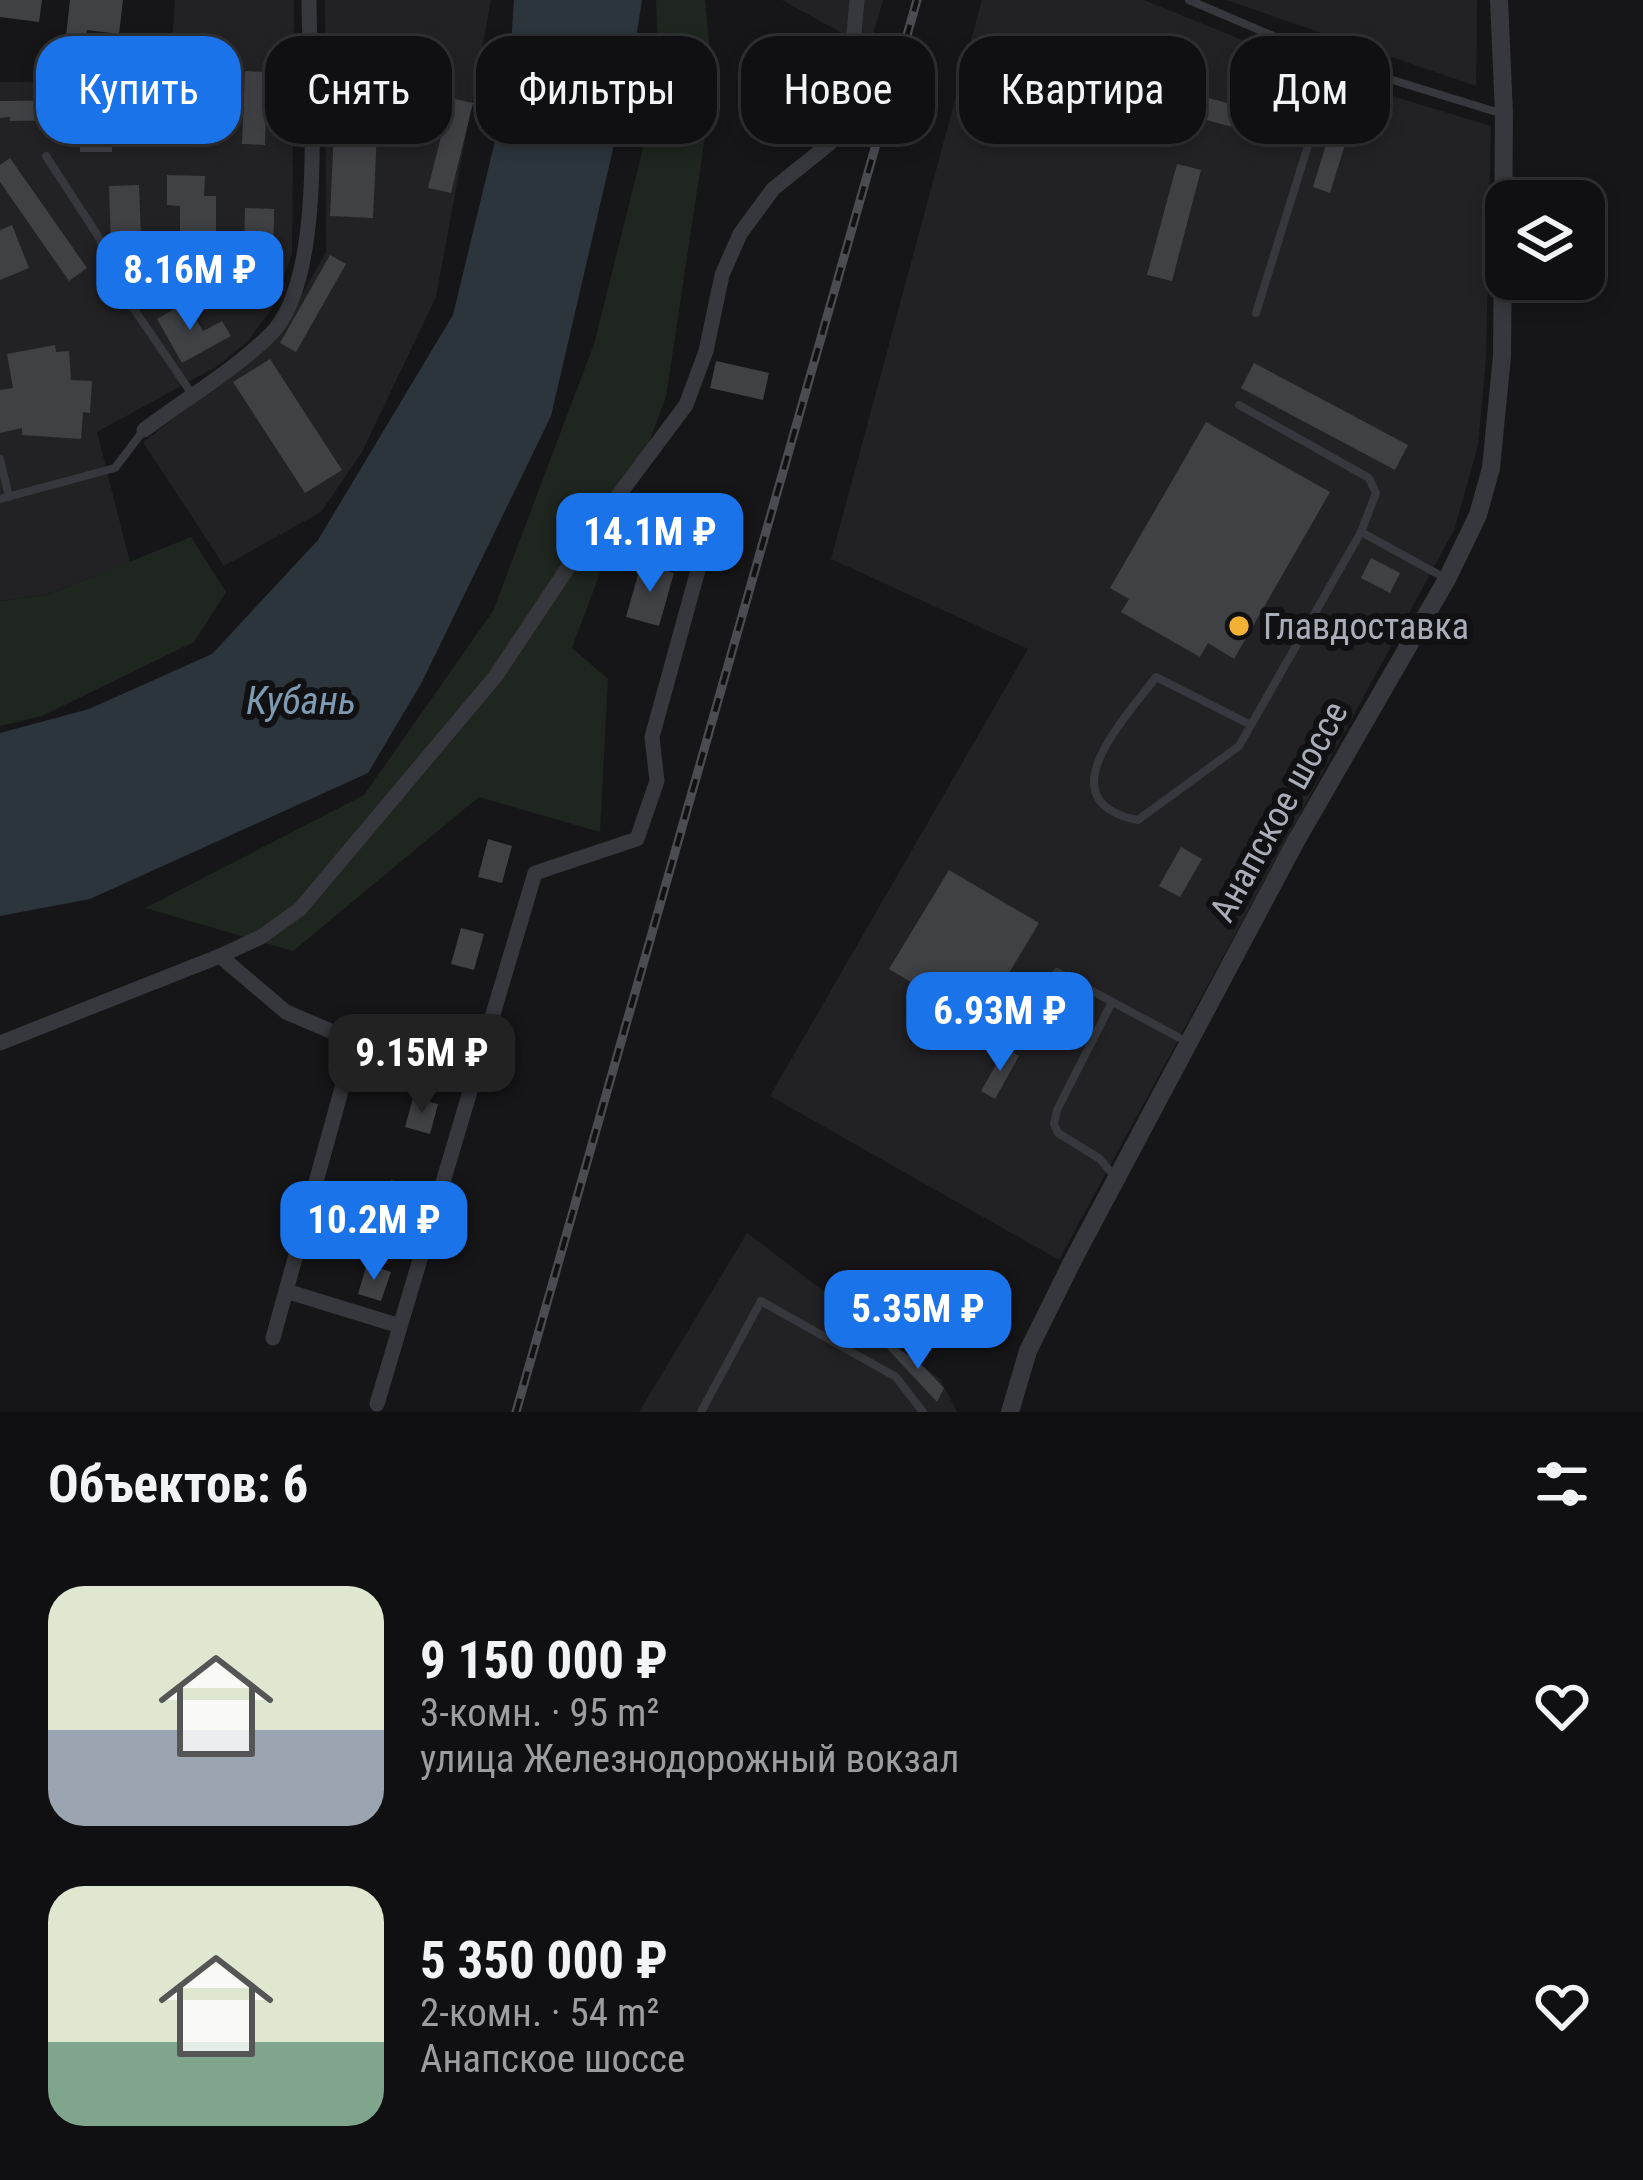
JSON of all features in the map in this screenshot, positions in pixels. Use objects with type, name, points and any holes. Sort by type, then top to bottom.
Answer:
[{"type":"street","points":[[144,430],[273,332],[298,283],[309,231],[309,0]]},
{"type":"street","points":[[0,1043],[261,937],[300,909],[360,842],[495,677],[544,610],[597,524],[686,405],[706,351],[722,275],[740,234],[773,189],[829,144],[851,67],[857,0]]},
{"type":"street","name":"Анапское шоссе","points":[[1010,1412],[1028,1352],[1116,1178],[1478,515],[1499,416],[1504,114],[1499,0]]},
{"type":"street","points":[[377,1404],[535,873],[637,839],[657,781],[652,737],[698,570],[696,557],[685,548],[597,524]]},
{"type":"street","points":[[220,956],[286,1012],[350,1043],[351,1055],[273,1338]]},
{"type":"street","points":[[286,1291],[400,1326]]},
{"type":"lane","points":[[1189,0],[1273,36]]},
{"type":"lane","points":[[1390,79],[1504,114]]},
{"type":"lane","points":[[1256,313],[1309,144]]},
{"type":"lane","points":[[46,156],[98,236],[123,293],[191,394]]},
{"type":"lane","points":[[1239,405],[1369,478],[1376,493],[1361,532],[1239,746],[1138,820],[1118,816],[1100,805],[1093,787],[1099,755],[1156,677],[1251,724]]},
{"type":"lane","points":[[0,459],[4,498],[115,468],[144,430]]},
{"type":"lane","points":[[1361,532],[1447,579]]},
{"type":"lane","points":[[1035,1017],[1058,973],[1188,1042]]},
{"type":"lane","points":[[1112,1002],[1054,1124],[1058,1133],[1100,1159],[1116,1178]]},
{"type":"lane","points":[[701,1412],[761,1301],[896,1377],[923,1412]]},
{"type":"shaded area","points":[[175,0],[294,0],[294,36],[265,36],[265,144],[293,144],[292,254],[273,307],[247,342],[216,367],[97,432],[130,562],[46,595],[0,601],[0,82],[36,82],[36,144],[241,144],[241,36],[172,36]]},
{"type":"shaded area","points":[[325,0],[491,0],[484,36],[476,36],[476,81],[436,297],[362,452],[321,512],[224,566],[143,442],[276,340],[326,252],[326,144],[452,144],[452,36],[325,36]]},
{"type":"shaded area","points":[[656,0],[705,0],[708,36],[657,36]]},
{"type":"shaded area","points":[[782,0],[883,0],[872,36],[847,36]]},
{"type":"shaded area","points":[[982,0],[1144,0],[1232,36],[1230,144],[1390,144],[1390,95],[1491,126],[1490,180],[1485,180],[1486,359],[1478,445],[1455,528],[1059,1260],[770,1096],[1028,649],[831,559],[959,85],[959,144],[1206,144],[1206,36],[972,36]]},
{"type":"shaded area","points":[[1226,0],[1477,0],[1476,86],[1390,56],[1390,36],[1331,36]]},
{"type":"shaded area","points":[[644,144],[704,144],[666,397],[572,648],[608,679],[600,832],[479,797],[293,951],[145,908],[364,795],[493,611],[594,344]]},
{"type":"shaded area","points":[[191,537],[226,592],[194,642],[42,716],[0,726],[0,601],[47,595]]},
{"type":"shaded area","points":[[747,1233],[940,1379],[957,1412],[639,1412]]},
{"type":"water","name":"Кубань","points":[[514,0],[642,0],[636,36],[512,36]]},
{"type":"water","name":"Кубань","points":[[494,144],[614,144],[551,416],[422,682],[368,773],[90,899],[0,916],[0,733],[89,709],[212,654],[318,540],[453,315]]},
{"type":"building","points":[[0,0],[42,0],[39,22],[0,17]]},
{"type":"building","points":[[70,0],[123,0],[119,34],[87,30],[86,36],[66,36]]},
{"type":"building","points":[[245,71],[265,72],[265,145],[242,144]]},
{"type":"building","points":[[1206,97],[1230,104],[1230,126],[1206,120]]},
{"type":"building","points":[[452,98],[473,103],[451,193],[428,188],[439,144],[452,144]]},
{"type":"building","points":[[0,101],[36,101],[36,121],[0,118]]},
{"type":"building","points":[[80,144],[112,144],[112,152],[80,152]]},
{"type":"building","points":[[333,144],[376,144],[373,218],[330,216]]},
{"type":"building","points":[[1326,144],[1345,144],[1330,193],[1313,187]]},
{"type":"building","points":[[10,158],[87,268],[69,281],[0,182],[0,165]]},
{"type":"building","points":[[1177,164],[1201,170],[1172,281],[1147,275]]},
{"type":"building","points":[[167,175],[205,176],[204,196],[216,196],[216,241],[244,241],[245,208],[274,209],[273,290],[265,305],[250,299],[253,289],[143,293],[144,252],[115,253],[111,245],[109,186],[139,185],[141,239],[180,240],[180,206],[167,205]]},
{"type":"building","points":[[12,225],[29,268],[0,280],[0,230]]},
{"type":"building","points":[[330,255],[346,264],[296,352],[280,343]]},
{"type":"building","points":[[186,302],[203,331],[222,321],[231,336],[182,363],[157,319]]},
{"type":"building","points":[[55,345],[56,352],[69,351],[71,380],[92,381],[90,413],[83,412],[81,439],[22,435],[22,428],[0,433],[0,390],[13,388],[7,354]]},
{"type":"building","points":[[270,359],[342,470],[305,493],[233,382]]},
{"type":"building","points":[[716,361],[769,373],[763,400],[710,388]]},
{"type":"building","points":[[1254,363],[1408,445],[1395,470],[1241,388]]},
{"type":"building","points":[[1206,422],[1330,492],[1234,659],[1208,643],[1200,657],[1121,612],[1129,599],[1110,588]]},
{"type":"building","points":[[1371,558],[1400,573],[1390,593],[1361,578]]},
{"type":"building","points":[[641,564],[674,573],[659,626],[626,617]]},
{"type":"building","points":[[488,839],[512,846],[502,883],[478,877]]},
{"type":"building","points":[[1181,847],[1202,859],[1180,897],[1159,886]]},
{"type":"building","points":[[949,870],[1039,923],[979,1023],[889,969]]},
{"type":"building","points":[[461,928],[484,934],[474,970],[451,964]]},
{"type":"building","points":[[437,1019],[460,1024],[451,1060],[428,1054]]},
{"type":"building","points":[[1005,1049],[1019,1056],[995,1099],[981,1091]]},
{"type":"building","points":[[413,1098],[438,1104],[430,1134],[405,1127]]},
{"type":"building","points":[[391,1180],[417,1187],[409,1218],[382,1211]]},
{"type":"building","points":[[367,1264],[391,1272],[381,1301],[358,1294]]},
{"type":"building","points":[[887,1342],[918,1361],[944,1388],[937,1402],[884,1345]]},
{"type":"railway","points":[[516,1412],[917,0]]},
{"type":"place","name":"Главдоставка","points":[[1239,626]]}]
